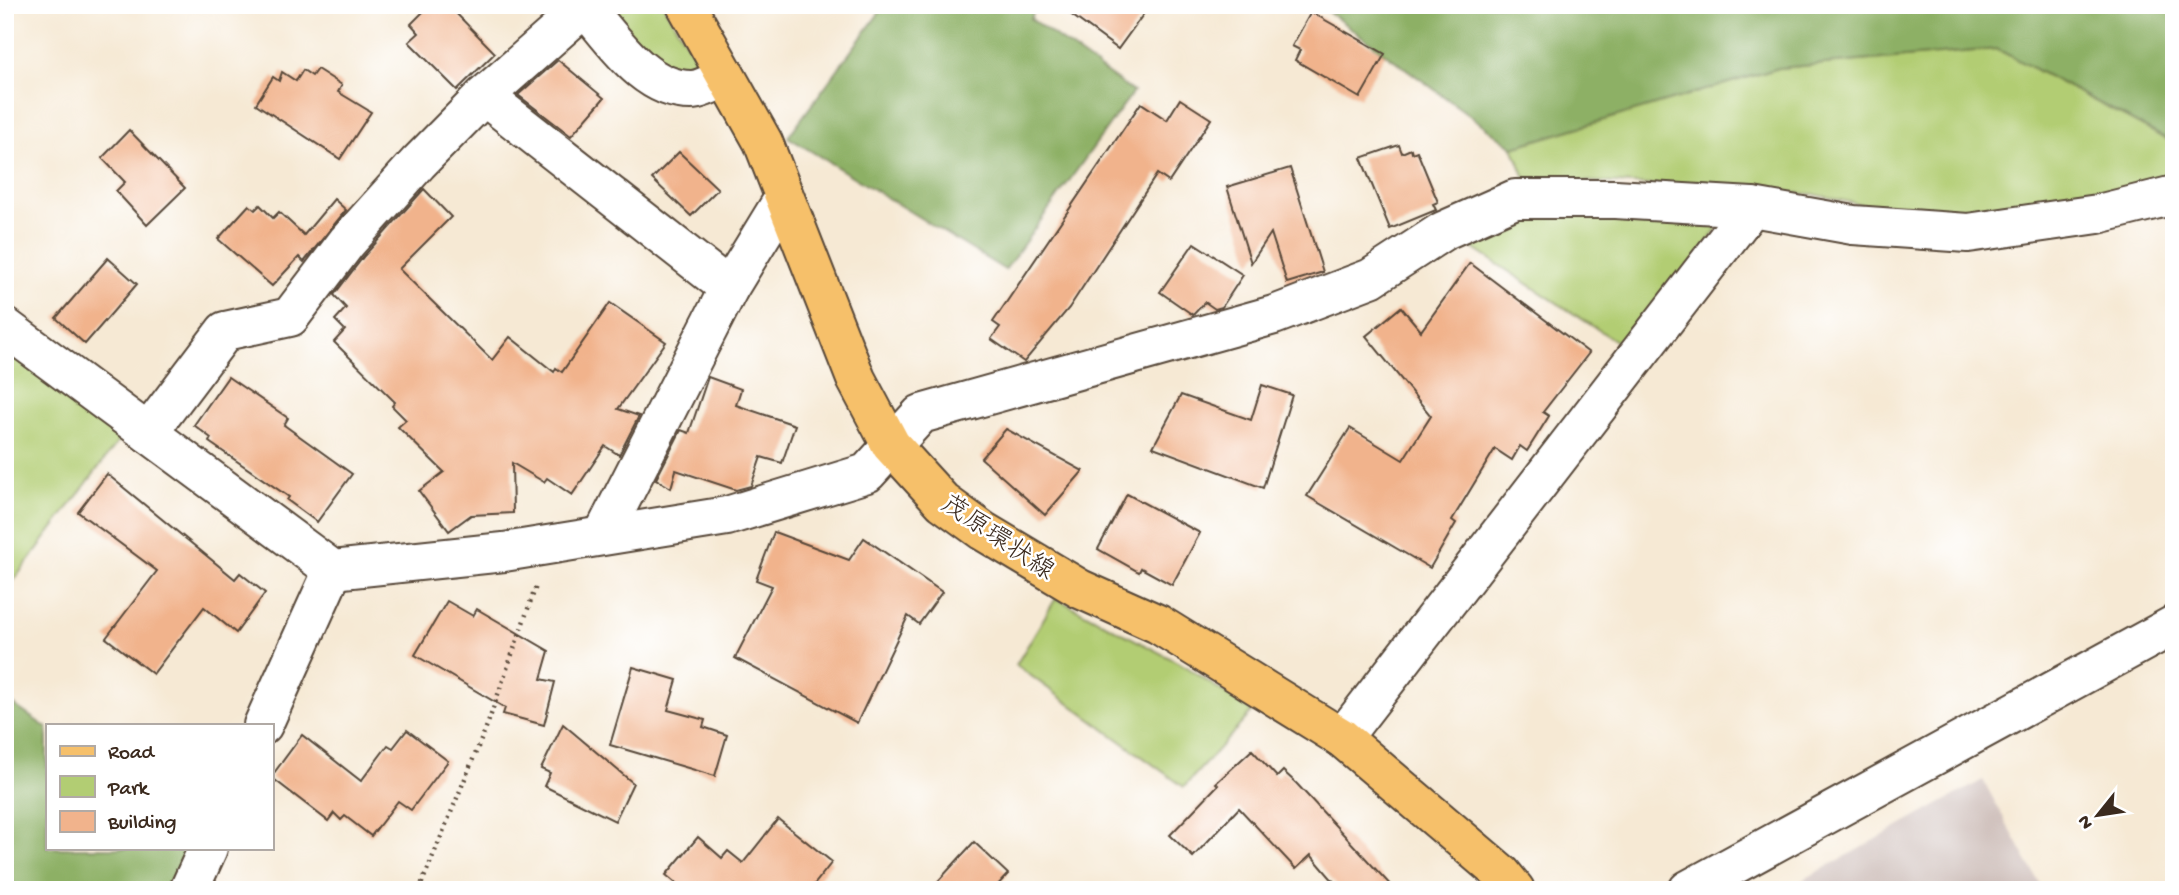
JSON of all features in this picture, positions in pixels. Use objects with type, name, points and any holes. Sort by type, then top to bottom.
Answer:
[{"type":"main road","name":"茂原環状線","points":[[686,5],[763,142],[856,379],[891,445],[943,502],[983,531],[1080,589],[1158,624],[1342,738],[1502,874],[1515,890]]},
{"type":"street","points":[[148,433],[225,331],[290,317],[356,232],[484,96],[584,6],[641,70],[661,85],[693,90],[726,77]]},
{"type":"street","points":[[484,96],[729,288]]},
{"type":"street","points":[[5,327],[332,570],[393,566],[547,545],[727,516],[867,473],[921,414],[1274,315],[1371,278],[1443,231],[1516,199],[1615,199],[1752,207],[1853,225],[1968,233],[2087,216],[2174,195]]},
{"type":"street","points":[[603,536],[729,288],[784,198]]},
{"type":"street","points":[[1342,738],[1752,207]]},
{"type":"street","points":[[263,724],[332,570]]},
{"type":"street","points":[[1688,890],[2174,625]]},
{"type":"street","points":[[189,890],[207,850]]},
{"type":"path","points":[[419,890],[488,723],[537,586],[547,545]]},
{"type":"shaded area","points":[[1983,780],[2043,890],[1785,890]]},
{"type":"green space","points":[[595,5],[663,5],[705,73],[674,79]]},
{"type":"green space","points":[[885,5],[1036,5],[1031,19],[1133,92],[1005,270],[788,137]]},
{"type":"green space","points":[[1319,5],[2174,5],[2174,143],[1997,49],[1779,68],[1513,147]]},
{"type":"green space","points":[[1997,49],[2174,143],[2174,181],[1974,222],[1903,214],[1813,194],[1525,178],[1513,147],[1779,68]]},
{"type":"green space","points":[[1731,209],[1631,351],[1465,243],[1501,215]]},
{"type":"green space","points":[[5,348],[123,435],[5,592]]},
{"type":"green space","points":[[1056,598],[1187,667],[1252,712],[1184,787],[1016,665]]},
{"type":"green space","points":[[5,699],[46,727],[46,850],[189,850],[170,890],[5,890]]},
{"type":"building","points":[[430,5],[448,5],[495,53],[457,90],[409,42],[419,33],[411,24]]},
{"type":"building","points":[[1058,5],[1150,5],[1118,49]]},
{"type":"building","points":[[1311,12],[1385,54],[1360,98],[1295,60],[1300,50],[1292,46]]},
{"type":"building","points":[[558,60],[604,98],[571,136],[518,95]]},
{"type":"building","points":[[317,69],[342,85],[338,92],[371,112],[340,159],[256,104],[273,77],[279,81],[282,72],[296,81],[303,70],[312,76]]},
{"type":"building","points":[[1180,99],[1211,119],[1169,182],[1157,174],[1069,308],[1024,362],[991,339],[1000,327],[993,322],[1141,103],[1167,120]]},
{"type":"building","points":[[129,130],[185,188],[147,225],[116,191],[125,182],[102,158]]},
{"type":"building","points":[[1399,145],[1402,153],[1411,149],[1412,153],[1417,151],[1438,202],[1433,204],[1436,210],[1390,229],[1361,158]]},
{"type":"building","points":[[679,152],[718,189],[691,216],[652,179]]},
{"type":"building","points":[[1290,168],[1323,272],[1287,283],[1271,233],[1251,263],[1227,187]]},
{"type":"building","points":[[424,189],[451,217],[399,269],[492,360],[510,337],[554,372],[556,368],[562,372],[610,303],[666,342],[618,409],[639,416],[619,455],[605,446],[572,495],[547,478],[544,482],[512,463],[513,513],[471,515],[449,531],[419,491],[444,472],[398,427],[406,420],[392,406],[395,402],[334,342],[345,330],[335,320],[346,308],[334,295],[364,256]]},
{"type":"building","points":[[334,199],[346,210],[304,262],[299,257],[272,286],[218,239],[249,205],[255,210],[260,205],[273,218],[279,212],[304,235]]},
{"type":"building","points":[[1194,243],[1243,275],[1222,307],[1215,309],[1205,302],[1193,315],[1160,292]]},
{"type":"building","points":[[108,258],[137,284],[85,344],[56,318]]},
{"type":"building","points":[[1470,263],[1589,353],[1543,412],[1549,416],[1527,451],[1520,446],[1512,460],[1495,449],[1452,520],[1456,523],[1430,568],[1307,496],[1350,428],[1403,460],[1431,416],[1366,336],[1401,307],[1421,331]]},
{"type":"building","points":[[228,377],[288,418],[284,425],[352,474],[317,522],[287,500],[289,497],[209,442],[211,438],[194,425]]},
{"type":"building","points":[[708,377],[741,389],[736,405],[795,425],[782,463],[761,457],[751,486],[736,490],[676,470],[671,488],[656,479],[681,430],[689,433]]},
{"type":"building","points":[[1262,385],[1292,395],[1263,488],[1153,447],[1181,395],[1251,420]]},
{"type":"building","points":[[1006,429],[1083,471],[1045,515],[981,458]]},
{"type":"building","points":[[107,474],[235,579],[240,573],[265,593],[236,633],[204,607],[153,674],[106,638],[157,571],[78,512]]},
{"type":"building","points":[[1127,494],[1200,533],[1172,585],[1141,568],[1139,572],[1098,549]]},
{"type":"building","points":[[774,532],[849,560],[864,538],[942,592],[919,624],[908,616],[857,723],[735,658],[772,586],[756,580]]},
{"type":"building","points":[[447,601],[473,616],[477,609],[549,651],[541,679],[555,682],[544,725],[503,714],[505,708],[415,655]]},
{"type":"building","points":[[633,667],[677,680],[668,710],[705,720],[703,727],[727,735],[715,776],[610,745]]},
{"type":"building","points":[[563,724],[633,783],[615,821],[544,786],[550,773],[541,769]]},
{"type":"building","points":[[407,730],[448,761],[411,810],[398,801],[371,836],[345,816],[341,820],[334,813],[328,821],[273,779],[273,774],[302,735],[361,781],[388,745],[393,748]]},
{"type":"building","points":[[1252,750],[1277,777],[1283,771],[1296,783],[1395,890],[1341,890],[1311,855],[1296,869],[1239,808],[1193,857],[1170,835],[1218,785],[1216,783]]},
{"type":"building","points":[[778,819],[832,862],[810,890],[684,890],[666,875],[698,837],[722,858],[728,851],[743,863]]},
{"type":"building","points":[[974,842],[1008,874],[993,890],[930,890]]}]
